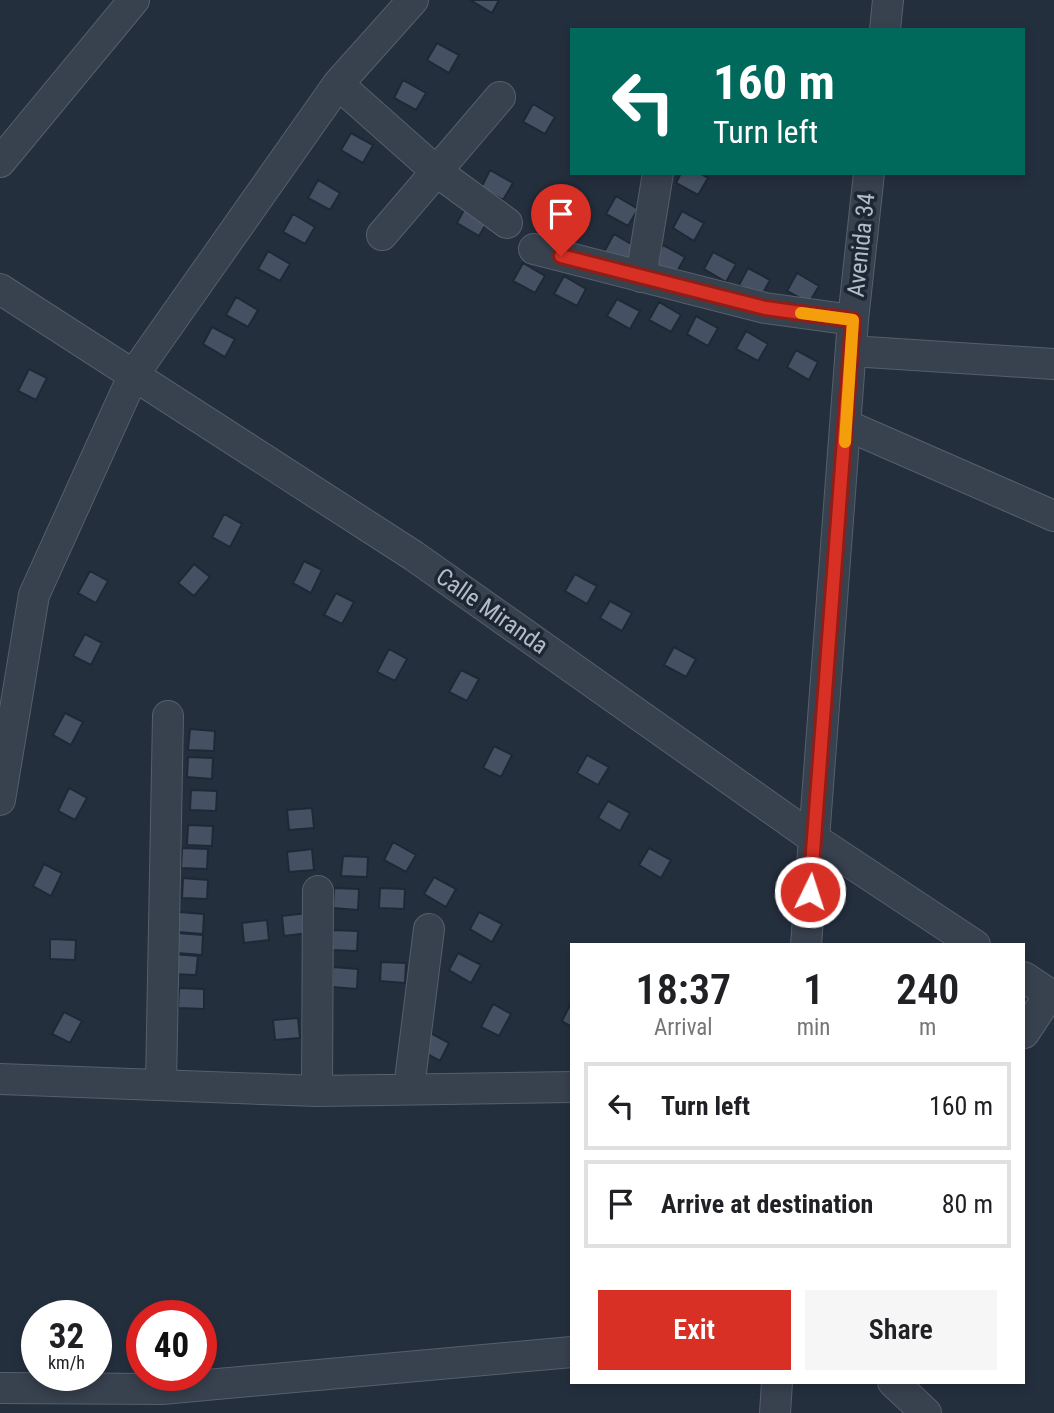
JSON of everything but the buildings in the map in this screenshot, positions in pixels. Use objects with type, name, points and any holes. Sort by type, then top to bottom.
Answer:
[{"type":"street","points":[[0,162],[134,0]]},
{"type":"street","points":[[0,800],[34,595],[134,374],[338,84],[413,0]]},
{"type":"street","points":[[885,28],[888,0]]},
{"type":"street","points":[[338,84],[436,171],[507,223]]},
{"type":"street","points":[[382,235],[500,96]]},
{"type":"street","points":[[641,277],[658,175]]},
{"type":"street","name":"Avenida 34","points":[[806,943],[853,320],[869,175]]},
{"type":"street","points":[[534,249],[765,308],[853,320]]},
{"type":"street","name":"Calle Miranda","points":[[0,289],[414,556],[813,838],[972,943]]},
{"type":"street","points":[[851,351],[1054,364]]},
{"type":"street","points":[[846,425],[1054,516]]},
{"type":"street","points":[[161,1084],[168,716]]},
{"type":"street","points":[[317,1091],[318,891]]},
{"type":"street","points":[[409,1088],[429,929]]},
{"type":"street","points":[[1025,978],[1052,995],[1025,1032]]},
{"type":"street","points":[[0,1079],[317,1091],[570,1087]]},
{"type":"street","points":[[0,1388],[162,1389],[570,1352]]},
{"type":"street","points":[[775,1413],[777,1384]]},
{"type":"street","points":[[895,1384],[926,1413]]},
{"type":"slow traffic","points":[[801,313],[853,320],[845,442]]},
{"type":"route","points":[[561,256],[765,308],[853,320],[810,892]]}]
